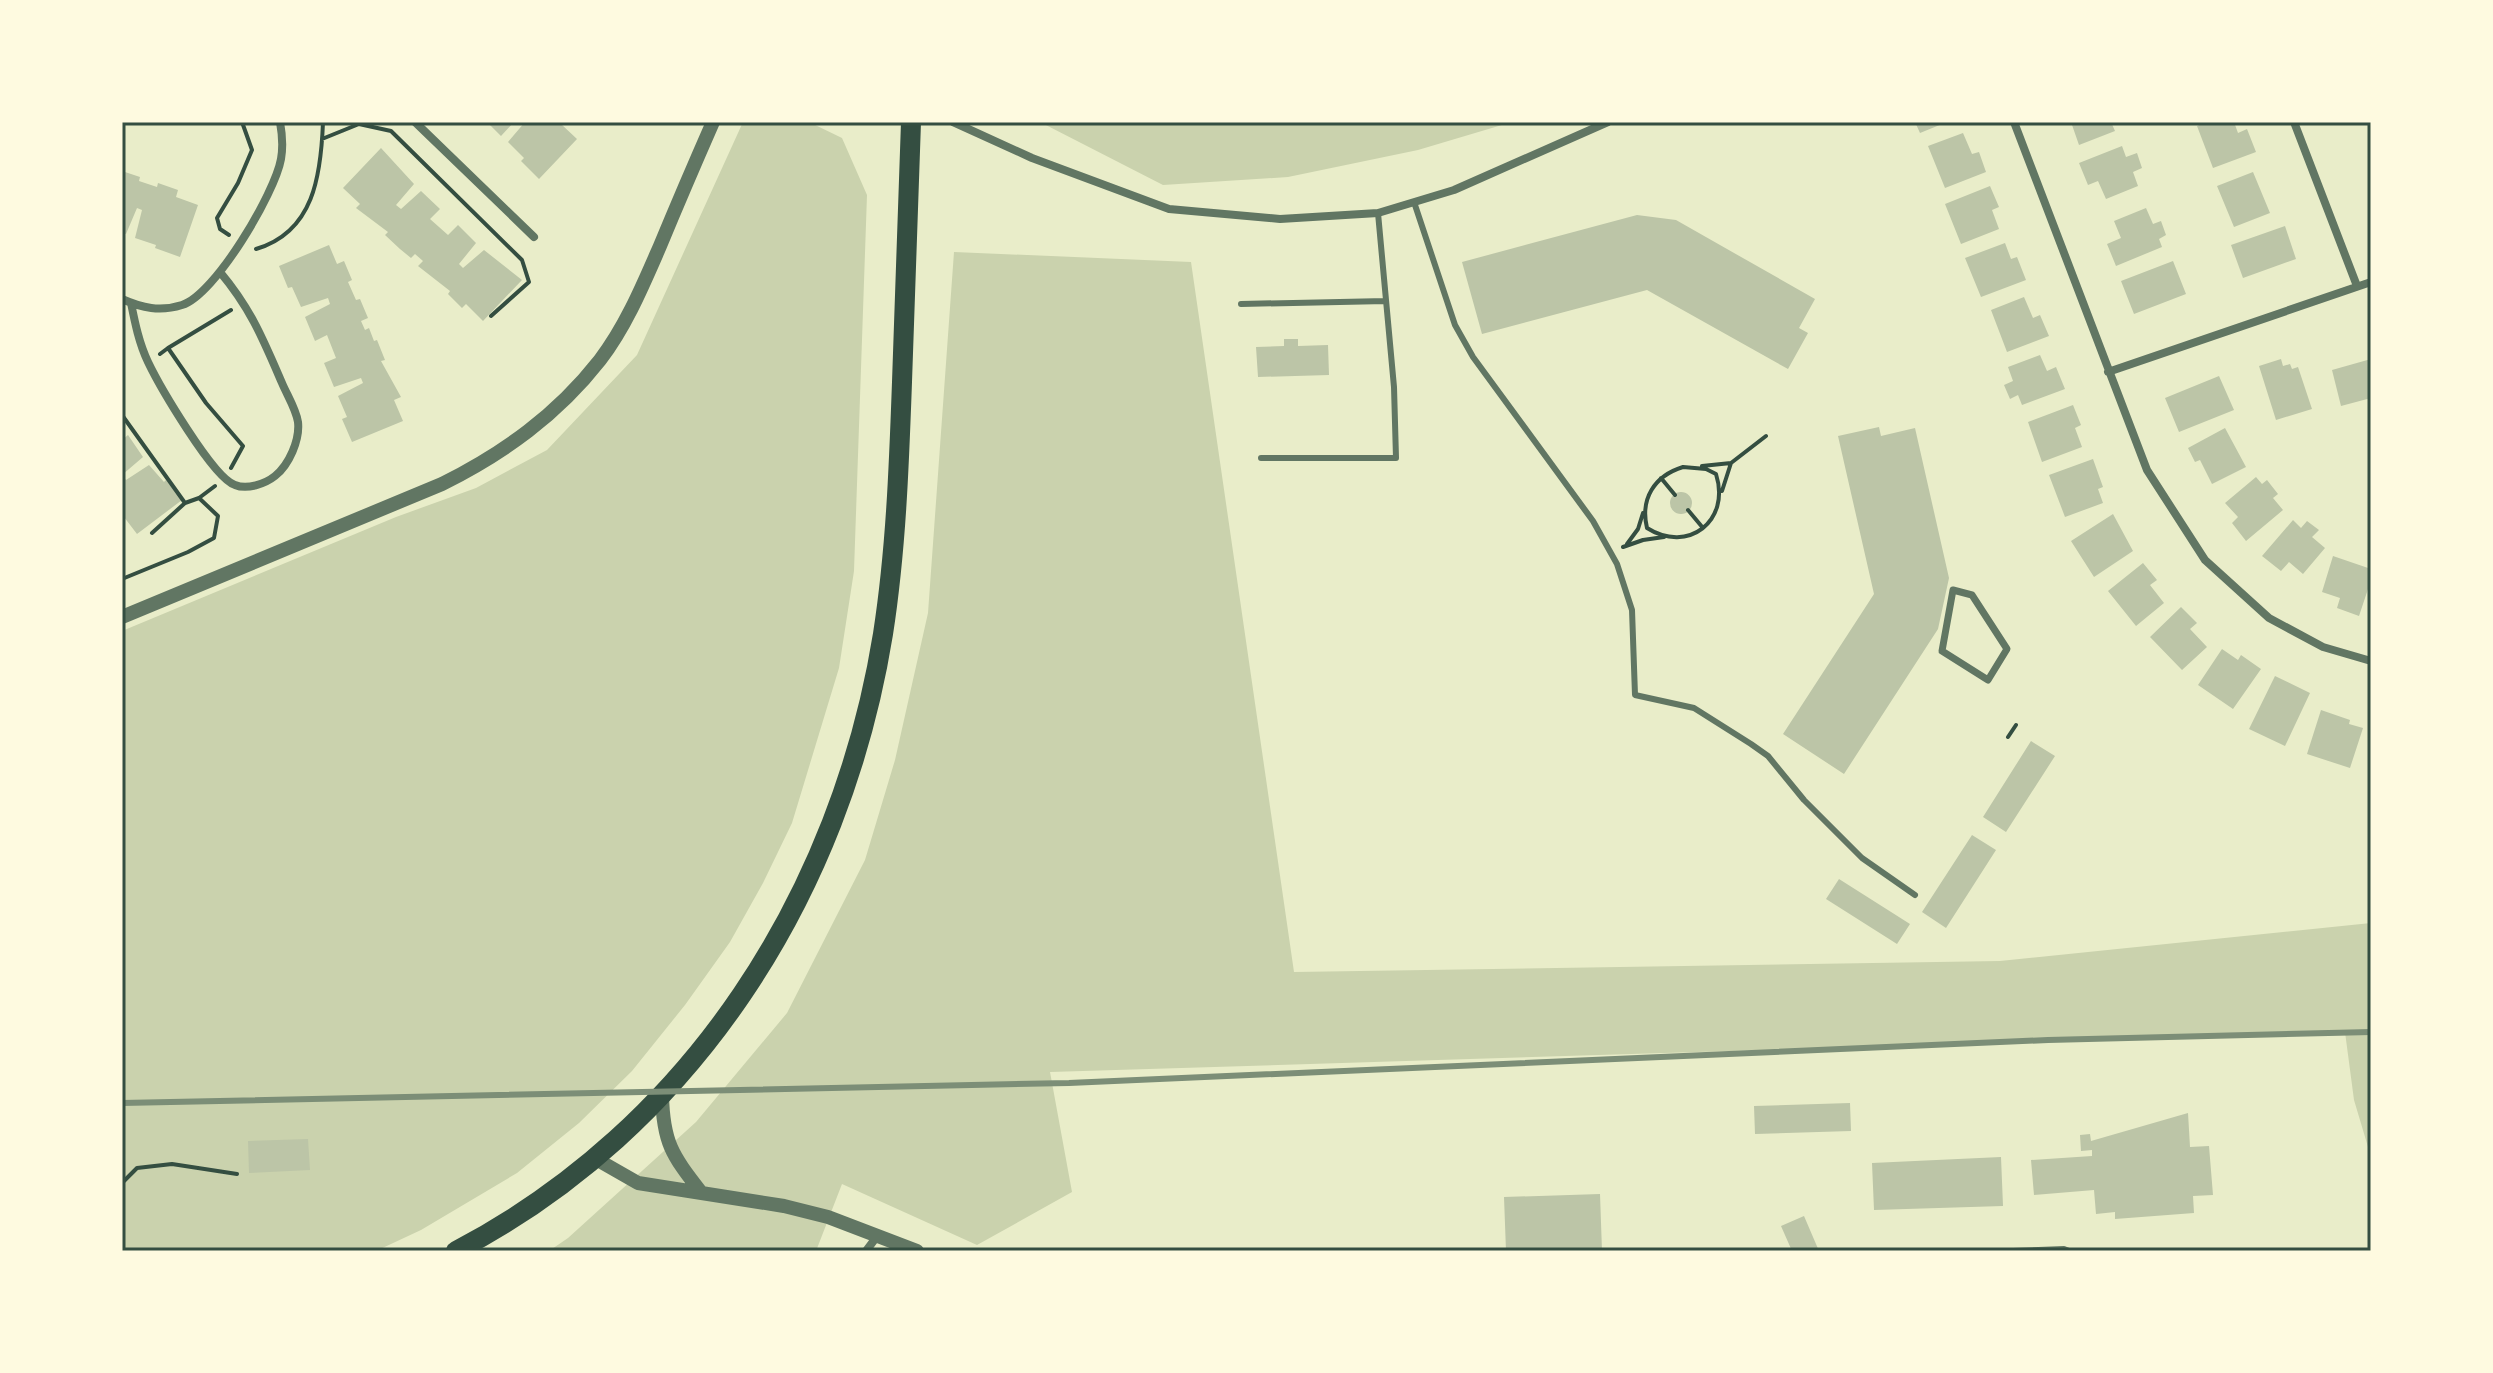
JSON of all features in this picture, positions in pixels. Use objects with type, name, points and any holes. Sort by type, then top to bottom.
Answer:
[{"type":"highway","points":[[456,1251],[558,1189],[596,1159],[662,1095],[717,1030],[760,970],[793,912],[840,802],[883,634],[898,492],[911,122]]},
{"type":"street","points":[[122,299],[140,307],[159,309],[184,305],[220,272],[245,237],[273,181],[281,159],[280,122]]},
{"type":"street","points":[[415,122],[534,237]]},
{"type":"street","points":[[122,617],[442,484],[518,441],[585,378],[622,325],[639,293],[713,122]]},
{"type":"street","points":[[953,122],[1032,158],[1169,209],[1280,219],[1378,213],[1454,190],[1608,122]]},
{"type":"street","points":[[2014,122],[2147,470],[2205,560],[2269,618],[2323,647],[2371,661]]},
{"type":"street","points":[[2294,122],[2357,286]]},
{"type":"street","points":[[131,303],[138,336],[148,362],[207,460],[224,479],[236,486],[255,486],[271,479],[282,469],[297,438],[298,420],[254,318],[220,272]]},
{"type":"street","points":[[2108,372],[2371,282]]},
{"type":"street","points":[[1953,590],[1972,595],[2007,649],[1988,680],[1942,651],[1953,590]]},
{"type":"street","points":[[662,1095],[664,1124],[673,1157],[700,1191]]},
{"type":"street","points":[[596,1159],[638,1183],[784,1206],[828,1217],[917,1251]]},
{"type":"street","points":[[866,1251],[878,1234]]},
{"type":"lane","points":[[1414,202],[1455,325],[1473,357],[1593,521],[1617,564],[1632,610],[1635,695],[1694,708],[1768,756],[1804,800],[1862,858],[1915,895]]},
{"type":"lane","points":[[1261,458],[1396,458],[1394,387],[1378,213]]},
{"type":"lane","points":[[1241,304],[1386,301]]},
{"type":"lane","points":[[2013,1251],[2069,1251]]},
{"type":"path","points":[[229,235],[220,229],[217,218],[238,183],[252,150],[242,122]]},
{"type":"path","points":[[256,249],[275,244],[294,229],[307,208],[321,166],[323,122]]},
{"type":"path","points":[[322,139],[359,124],[391,131],[522,260],[529,282],[491,316]]},
{"type":"path","points":[[168,348],[244,302]]},
{"type":"path","points":[[122,415],[185,503]]},
{"type":"path","points":[[1731,463],[1714,517],[1703,528],[1688,536],[1643,540],[1624,547],[1638,529],[1654,485],[1661,478],[1671,471],[1731,463],[1766,436]]},
{"type":"path","points":[[1695,467],[1716,474],[1720,496]]},
{"type":"path","points":[[1661,478],[1675,495]]},
{"type":"path","points":[[152,533],[185,503],[199,498]]},
{"type":"path","points":[[1645,506],[1647,528],[1667,537]]},
{"type":"path","points":[[1688,510],[1703,528]]},
{"type":"path","points":[[2008,737],[2016,725]]},
{"type":"path","points":[[122,1183],[137,1168],[172,1164],[237,1174]]},
{"type":"green space","points":[[743,122],[809,122],[842,138],[867,195],[854,571],[839,668],[792,823],[763,883],[730,942],[632,1071],[579,1123],[517,1173],[421,1230],[376,1251],[122,1251],[122,631],[396,517],[476,488],[547,450],[637,355]]},
{"type":"green space","points":[[1040,122],[1512,122],[1418,150],[1288,177],[1163,185]]},
{"type":"green space","points":[[954,252],[1191,262],[1294,972],[2000,961],[2371,923],[2371,1157],[2354,1100],[2345,1032],[1050,1072],[1072,1192],[977,1245],[842,1184],[816,1251],[549,1251],[568,1238],[696,1122],[787,1013],[865,860],[895,760],[928,613]]},
{"type":"building","points":[[487,122],[514,122],[501,136]]},
{"type":"building","points":[[525,122],[563,122],[561,124],[577,139],[539,179],[508,142]]},
{"type":"building","points":[[1915,122],[1947,122],[1920,133]]},
{"type":"building","points":[[2071,122],[2111,122],[2115,131],[2079,145]]},
{"type":"building","points":[[2206,122],[2234,122],[2238,133],[2247,129],[2256,152],[2213,168],[2197,126]]},
{"type":"building","points":[[1963,133],[1972,154],[1979,152],[1986,172],[1945,188],[1928,146]]},
{"type":"building","points":[[2122,146],[2126,157],[2137,153],[2142,168],[2133,172],[2138,186],[2106,199],[2098,181],[2088,185],[2079,163]]},
{"type":"building","points":[[381,148],[414,184],[396,205],[401,209],[421,191],[440,209],[430,219],[448,235],[458,225],[476,243],[459,264],[463,268],[484,250],[522,280],[483,321],[466,304],[462,308],[448,294],[450,291],[418,266],[423,261],[415,254],[411,258],[385,235],[388,232],[356,208],[360,204],[343,188]]},
{"type":"building","points":[[122,171],[140,177],[139,181],[178,190],[176,197],[198,205],[180,257],[135,238],[142,210],[137,208],[126,234],[122,233]]},
{"type":"building","points":[[2253,172],[2270,213],[2234,227],[2217,186]]},
{"type":"building","points":[[1990,186],[1999,207],[1992,210],[1999,229],[1961,244],[1945,204]]},
{"type":"building","points":[[2146,208],[2153,224],[2161,221],[2166,235],[2159,239],[2162,247],[2116,266],[2107,244],[2121,238],[2114,221]]},
{"type":"building","points":[[1637,215],[1676,220],[1815,299],[1799,328],[1808,333],[1788,369],[1647,290],[1482,334],[1462,262]]},
{"type":"building","points":[[2285,226],[2296,259],[2243,278],[2231,245]]},
{"type":"building","points":[[2005,243],[2011,259],[2017,257],[2026,280],[1981,297],[1965,258]]},
{"type":"building","points":[[329,245],[337,264],[344,261],[352,280],[348,282],[368,318],[361,321],[365,330],[369,328],[374,341],[377,340],[385,360],[381,361],[401,397],[394,400],[403,421],[352,442],[342,419],[347,417],[338,396],[363,383],[361,378],[334,387],[324,363],[336,358],[327,335],[315,341],[305,317],[330,304],[328,298],[301,307],[292,287],[288,288],[279,266]]},
{"type":"building","points":[[2173,261],[2186,294],[2134,314],[2121,281]]},
{"type":"building","points":[[2024,297],[2033,318],[2040,315],[2049,336],[2007,352],[1991,310]]},
{"type":"building","points":[[1284,339],[1298,339],[1298,346],[1328,345],[1329,375],[1258,377],[1256,347],[1284,346]]},
{"type":"building","points":[[2040,355],[2047,371],[2056,367],[2065,389],[2022,405],[2018,395],[2010,399],[2004,385],[2013,381],[2008,367]]},
{"type":"building","points":[[2281,359],[2283,366],[2290,364],[2292,369],[2298,367],[2312,409],[2276,420],[2259,366]]},
{"type":"building","points":[[2371,359],[2371,398],[2341,406],[2332,370]]},
{"type":"building","points":[[2219,376],[2234,410],[2179,432],[2165,398]]},
{"type":"building","points":[[2073,405],[2081,425],[2075,428],[2082,447],[2042,462],[2028,422]]},
{"type":"building","points":[[1879,427],[1881,436],[1915,428],[1949,578],[1938,629],[1844,774],[1783,734],[1874,594],[1838,436]]},
{"type":"building","points":[[2225,428],[2246,467],[2212,484],[2200,460],[2195,462],[2188,448]]},
{"type":"building","points":[[128,435],[143,457],[122,475],[122,440]]},
{"type":"building","points":[[2093,459],[2103,487],[2098,489],[2103,503],[2065,517],[2049,475]]},
{"type":"building","points":[[149,465],[182,500],[137,534],[122,518],[122,475],[126,480]]},
{"type":"building","points":[[2256,477],[2262,484],[2267,480],[2278,494],[2273,498],[2283,510],[2246,541],[2232,523],[2238,517],[2225,503]]},
{"type":"building","points":[[1681,492],[1692,503],[1681,514],[1670,503]]},
{"type":"building","points":[[2113,514],[2133,551],[2094,577],[2071,541]]},
{"type":"building","points":[[2293,520],[2301,528],[2307,521],[2319,530],[2312,537],[2325,548],[2303,574],[2289,562],[2281,571],[2262,556]]},
{"type":"building","points":[[2333,556],[2371,569],[2371,580],[2359,616],[2337,608],[2340,598],[2322,592]]},
{"type":"building","points":[[2143,563],[2157,580],[2150,585],[2164,603],[2136,626],[2108,591]]},
{"type":"building","points":[[2181,607],[2197,623],[2190,629],[2207,647],[2182,670],[2150,637]]},
{"type":"building","points":[[2222,649],[2238,660],[2241,655],[2261,669],[2233,709],[2198,685]]},
{"type":"building","points":[[2275,676],[2310,693],[2285,746],[2249,729]]},
{"type":"building","points":[[2321,710],[2363,728],[2350,768],[2307,754]]},
{"type":"building","points":[[2031,741],[2055,756],[2006,832],[1983,817]]},
{"type":"building","points":[[1972,835],[1996,850],[1946,928],[1922,912]]},
{"type":"building","points":[[1839,879],[1910,924],[1897,944],[1826,899]]},
{"type":"building","points":[[1850,1103],[1851,1131],[1755,1134],[1754,1106]]},
{"type":"building","points":[[2188,1113],[2190,1147],[2209,1146],[2213,1195],[2193,1196],[2194,1213],[2115,1219],[2115,1212],[2096,1214],[2094,1190],[2034,1195],[2031,1160],[2092,1156],[2092,1150],[2081,1151],[2080,1135],[2090,1134],[2091,1141]]},
{"type":"building","points":[[308,1139],[310,1170],[249,1173],[248,1141]]},
{"type":"building","points":[[2001,1157],[2003,1206],[1874,1210],[1872,1163]]},
{"type":"building","points":[[1600,1194],[1602,1251],[1506,1251],[1504,1197]]},
{"type":"building","points":[[1804,1216],[1819,1251],[1792,1251],[1781,1226]]},
{"type":"railway","points":[[122,1103],[1069,1083],[2048,1040],[2371,1032]]}]
